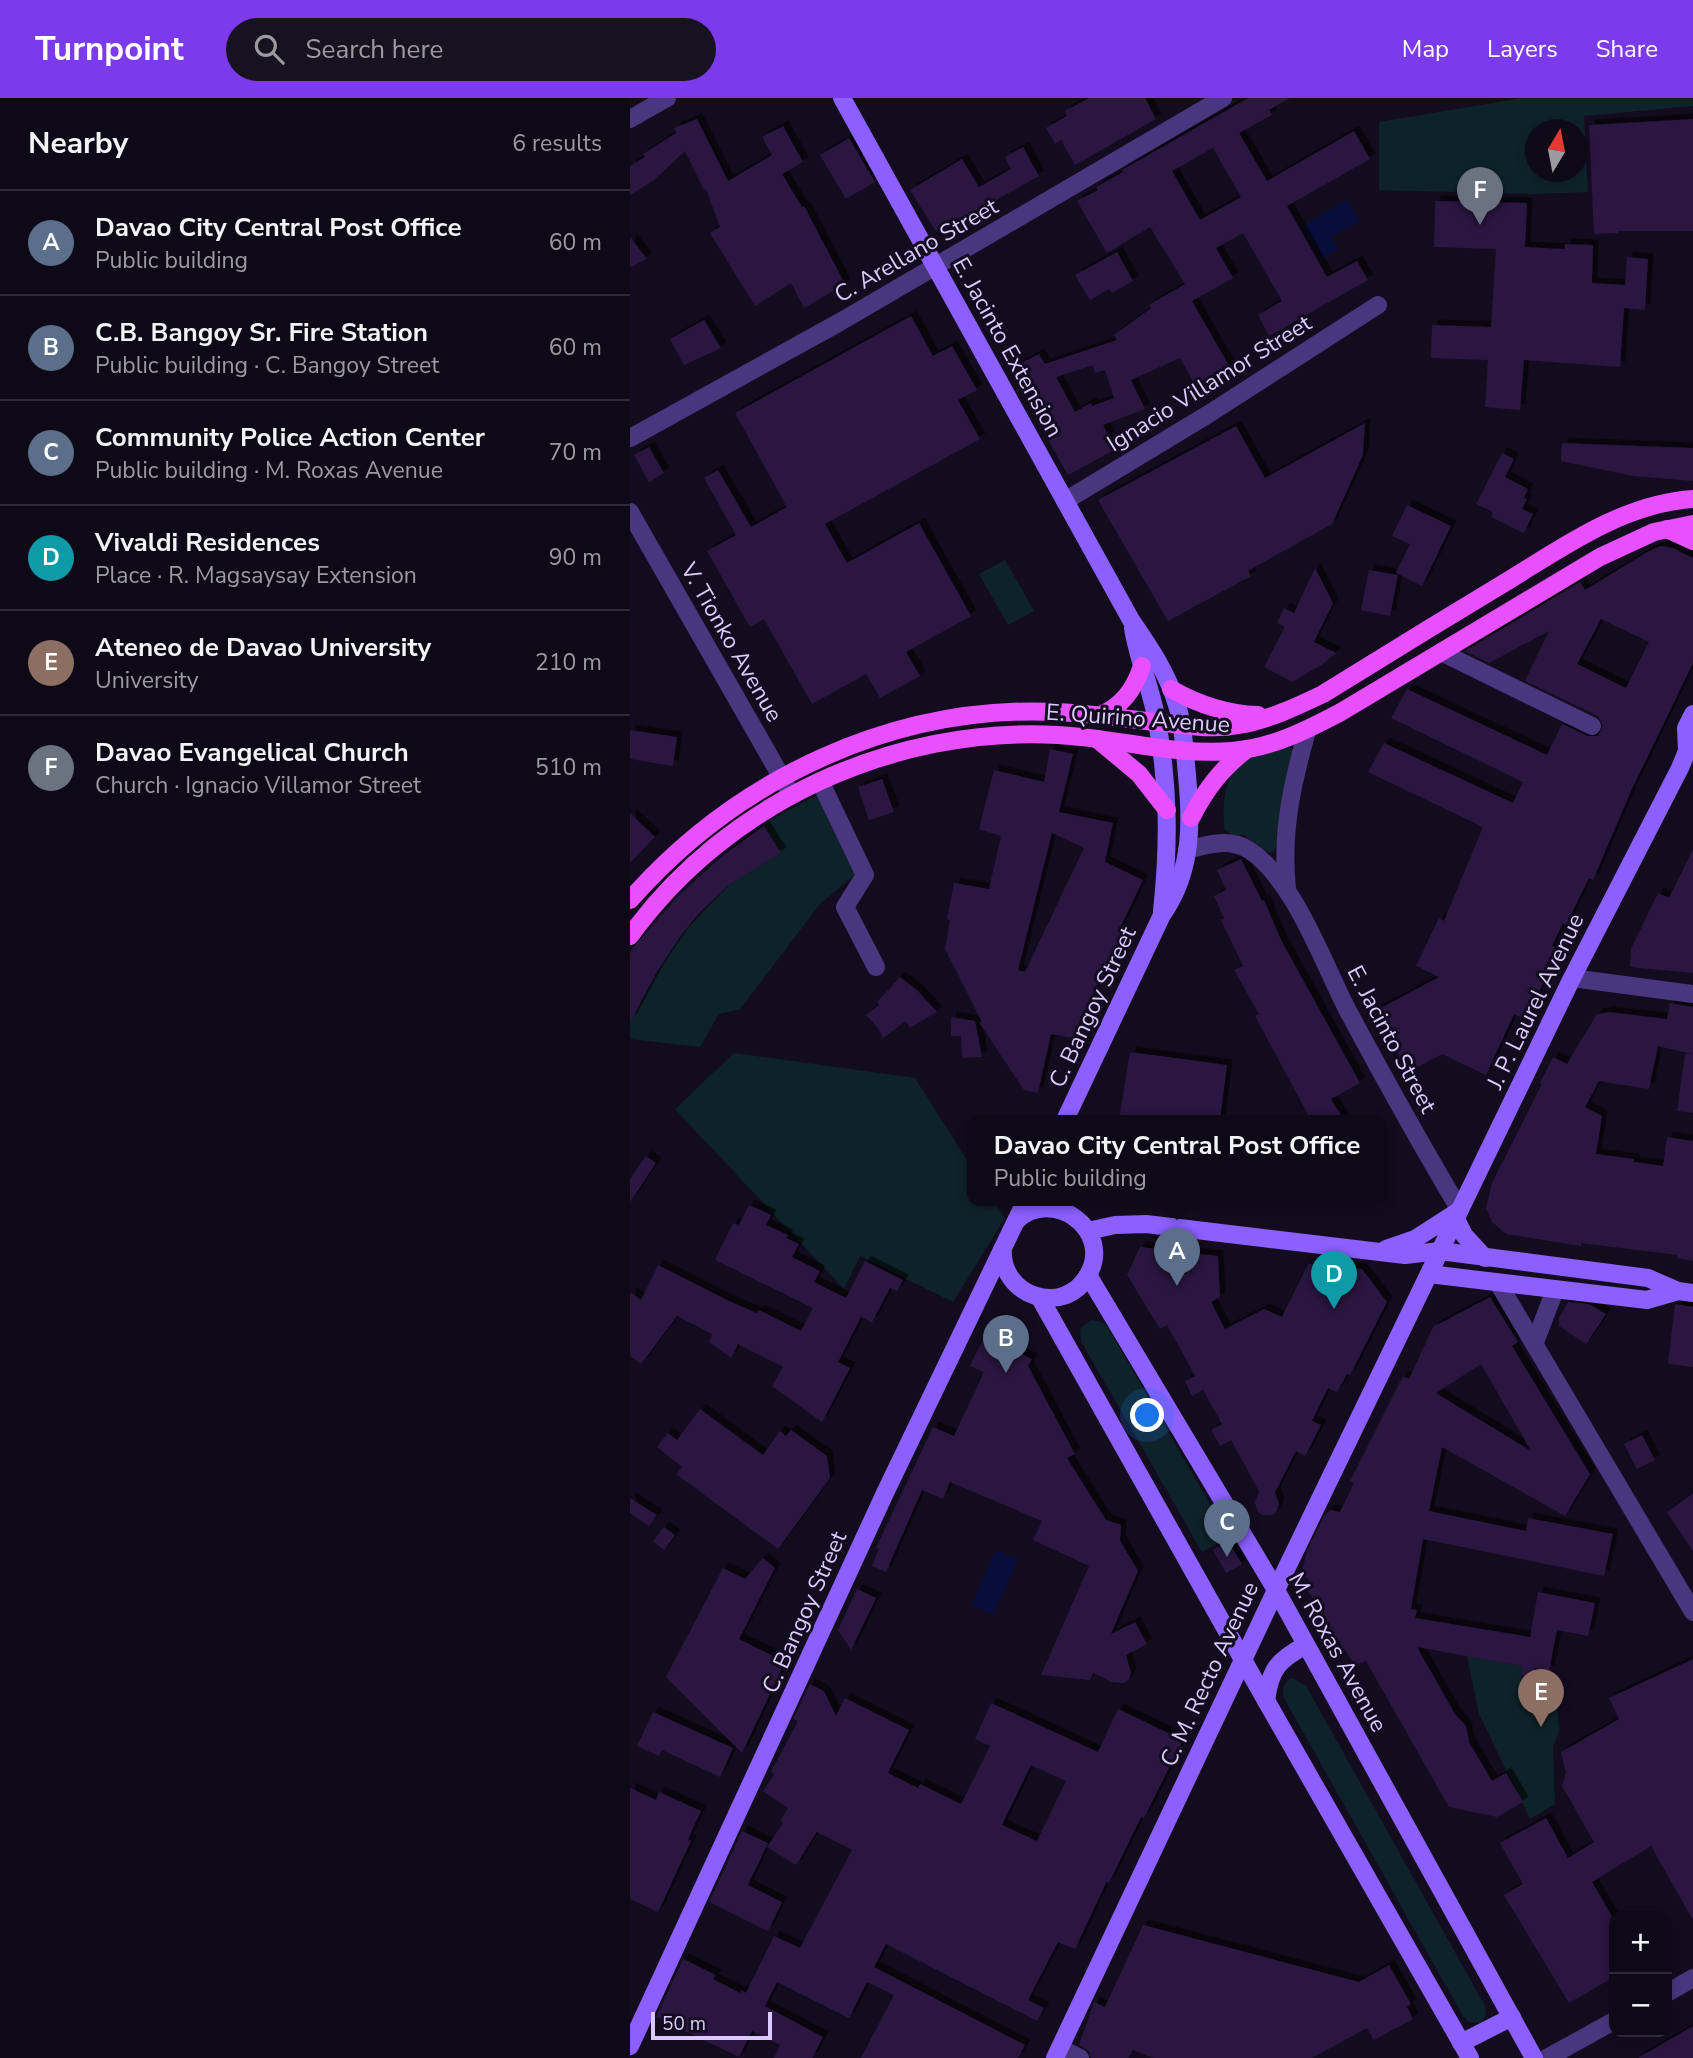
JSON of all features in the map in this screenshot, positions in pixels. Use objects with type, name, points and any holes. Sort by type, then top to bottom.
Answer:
[{"type":"main road","name":"E. Jacinto Extension","points":[[842,98],[1131,620],[1150,647],[1171,689],[1182,725],[1185,750]]},
{"type":"main road","name":"E. Quirino Avenue","points":[[630,900],[654,873],[698,834],[742,801],[845,747],[929,722],[976,714],[1059,712],[1215,727],[1236,726],[1278,714],[1323,694],[1588,533],[1638,509],[1693,499]]},
{"type":"main road","name":"E. Quirino Avenue","points":[[630,936],[673,883],[714,846],[792,795],[855,766],[898,752],[974,737],[1058,735],[1185,750],[1217,752],[1247,749],[1307,731],[1637,538],[1693,524]]},
{"type":"main road","points":[[1667,529],[1693,541]]},
{"type":"main road","points":[[1588,533],[1601,557]]},
{"type":"main road","name":"E. Jacinto Extension","points":[[1131,620],[1157,722],[1160,747]]},
{"type":"main road","points":[[1099,716],[1109,712],[1127,697],[1134,688],[1142,667]]},
{"type":"main road","points":[[1171,689],[1223,711],[1250,715],[1278,714]]},
{"type":"main road","name":"J. P. Laurel Avenue","points":[[1429,1274],[1572,978],[1690,749],[1686,728],[1693,714]]},
{"type":"main road","points":[[1097,739],[1151,786],[1167,810]]},
{"type":"main road","name":"C. Bangoy Street","points":[[1160,747],[1167,810],[1168,859],[1162,915]]},
{"type":"main road","points":[[1191,818],[1220,771],[1247,749]]},
{"type":"main road","name":"C. Bangoy Street","points":[[1067,1115],[1162,915],[1177,891],[1188,850],[1191,818],[1185,750]]},
{"type":"main road","name":"C. Bangoy Street","points":[[630,2046],[885,1493],[1023,1206]]},
{"type":"main road","points":[[1016,1222],[1022,1216],[1038,1209],[1057,1206]]},
{"type":"main road","points":[[1003,1248],[1003,1262],[1010,1278],[1023,1291],[1040,1298],[1054,1298],[1080,1286],[1088,1275],[1094,1253],[1088,1231],[1063,1206]]},
{"type":"main road","points":[[1379,1251],[1415,1239],[1458,1214],[1464,1235],[1485,1258]]},
{"type":"main road","points":[[1088,1231],[1115,1225],[1146,1224],[1405,1255],[1440,1251],[1648,1278],[1685,1292]]},
{"type":"main road","points":[[1405,1255],[1429,1274],[1647,1300],[1685,1292]]},
{"type":"main road","name":"C. M. Recto Avenue","points":[[1058,2053],[1276,1590],[1429,1274]]},
{"type":"main road","name":"M. Roxas Avenue","points":[[1088,1275],[1276,1590],[1534,2058]]},
{"type":"main road","points":[[1040,1298],[1466,2050],[1512,2017]]},
{"type":"main road","points":[[1266,1701],[1271,1676],[1276,1667],[1285,1657],[1306,1644]]},
{"type":"street","points":[[630,119],[667,98]]},
{"type":"street","name":"C. Arellano Street","points":[[630,438],[936,267],[1223,98]]},
{"type":"street","name":"Ignacio Villamor Street","points":[[1065,501],[1264,380],[1378,305]]},
{"type":"street","name":"V. Tionko Avenue","points":[[630,512],[792,795]]},
{"type":"street","points":[[1441,652],[1592,726]]},
{"type":"street","name":"E. Jacinto Street","points":[[1287,889],[1286,824],[1289,799],[1307,731]]},
{"type":"street","points":[[820,781],[865,875],[845,908],[876,967]]},
{"type":"street","name":"E. Jacinto Street","points":[[1188,850],[1216,842],[1248,849],[1287,889],[1348,1010],[1458,1214]]},
{"type":"street","points":[[1572,978],[1693,994]]},
{"type":"street","points":[[1499,1283],[1693,1612]]},
{"type":"street","points":[[1535,1342],[1555,1290]]},
{"type":"street","points":[[1672,1990],[1693,1978]]},
{"type":"street","points":[[1547,2058],[1609,2024]]},
{"type":"street","points":[[1058,2053],[1080,2058]]},
{"type":"shaded area","points":[[1522,98],[1693,98],[1693,106],[1584,116],[1584,119],[1525,119],[1525,182],[1587,182],[1588,192],[1534,194],[1379,190],[1379,122]]},
{"type":"shaded area","points":[[1347,200],[1359,221],[1331,237],[1338,249],[1322,259],[1303,226]]},
{"type":"shaded area","points":[[1005,560],[1034,611],[1008,625],[979,574]]},
{"type":"shaded area","points":[[1283,746],[1295,752],[1281,806],[1277,844],[1273,852],[1269,853],[1244,835],[1233,835],[1225,830],[1224,799],[1230,778],[1242,761],[1251,755]]},
{"type":"shaded area","points":[[821,793],[858,872],[820,904],[740,1009],[719,1014],[700,1047],[630,1039],[630,1022],[658,970],[682,934],[730,884],[781,853],[763,824]]},
{"type":"shaded area","points":[[734,1053],[915,1078],[967,1160],[967,1206],[997,1206],[1005,1218],[953,1302],[860,1256],[844,1289],[675,1109]]},
{"type":"shaded area","points":[[1091,1320],[1107,1326],[1229,1537],[1202,1552],[1081,1341],[1080,1329]]},
{"type":"shaded area","points":[[996,1550],[1018,1560],[993,1615],[971,1605]]},
{"type":"shaded area","points":[[1467,1656],[1522,1666],[1521,1676],[1557,1703],[1559,1731],[1553,1747],[1555,1804],[1530,1819],[1479,1714]]},
{"type":"shaded area","points":[[1292,1678],[1306,1686],[1485,2006],[1486,2015],[1481,2023],[1469,2022],[1463,2016],[1284,1698],[1284,1686]]},
{"type":"building","points":[[1089,98],[1145,98],[1156,119],[1075,165],[1061,140],[1055,144],[1046,128],[1067,116],[1065,111]]},
{"type":"building","points":[[1248,98],[1290,98],[1269,110],[1272,115],[1239,133],[1267,181],[1354,131],[1370,159],[1287,206],[1327,277],[1357,261],[1368,280],[1269,336],[1258,315],[1282,301],[1243,233],[1216,248],[1233,278],[1192,301],[1236,378],[1202,397],[1180,358],[1131,380],[1145,409],[1103,425],[1116,449],[1068,475],[1031,410],[1034,408],[1013,367],[1039,354],[1045,364],[1117,340],[1114,335],[1151,308],[1149,305],[1185,284],[1150,227],[1107,253],[1077,201],[1098,190],[1096,187],[1123,172],[1122,170]],"holes":[[[1213,148],[1241,197],[1200,220],[1172,171]],[[1093,365],[1095,373],[1105,370],[1114,398],[1092,406],[1091,403],[1075,412],[1056,377]]]},
{"type":"building","points":[[697,119],[728,181],[772,155],[762,137],[783,126],[803,162],[782,174],[802,207],[804,206],[845,284],[804,308],[791,283],[755,306],[710,233],[720,227],[706,189],[704,190],[685,151],[654,180],[630,195],[630,166],[645,157],[643,154],[676,133],[674,128]]},
{"type":"building","points":[[1693,119],[1693,231],[1618,231],[1594,234],[1589,125]]},
{"type":"building","points":[[849,138],[875,182],[846,199],[820,155]]},
{"type":"building","points":[[1023,147],[1039,176],[989,204],[991,207],[962,224],[961,222],[943,233],[935,230],[910,190],[962,159],[979,187],[1011,169],[1005,157]]},
{"type":"building","points":[[1435,201],[1527,203],[1525,247],[1565,249],[1565,244],[1593,245],[1592,283],[1625,285],[1627,257],[1648,259],[1645,310],[1624,308],[1620,367],[1524,360],[1520,410],[1485,407],[1488,360],[1431,358],[1432,325],[1491,327],[1496,249],[1434,247]]},
{"type":"building","points":[[630,237],[647,259],[630,267]]},
{"type":"building","points":[[1117,252],[1133,281],[1112,293],[1109,289],[1090,300],[1075,275]]},
{"type":"building","points":[[911,316],[933,356],[952,346],[977,390],[958,400],[980,439],[825,524],[847,563],[919,523],[971,616],[906,652],[920,676],[880,698],[866,674],[812,704],[764,619],[750,627],[707,551],[736,535],[704,478],[718,470],[751,527],[787,507],[735,413]]},
{"type":"building","points":[[704,320],[721,348],[684,365],[670,339]]},
{"type":"building","points":[[1365,423],[1363,455],[1332,524],[1248,571],[1251,576],[1168,621],[1098,500],[1236,426],[1265,478]]},
{"type":"building","points":[[1562,443],[1693,448],[1693,481],[1633,476],[1561,461]]},
{"type":"building","points":[[649,447],[664,473],[649,482],[634,455]]},
{"type":"building","points":[[1502,453],[1514,459],[1505,477],[1528,489],[1522,509],[1533,514],[1524,533],[1491,517],[1493,512],[1476,504]]},
{"type":"building","points":[[1407,505],[1451,526],[1422,586],[1396,573],[1410,544],[1392,536]]},
{"type":"building","points":[[1661,546],[1673,548],[1693,558],[1693,663],[1631,791],[1593,880],[1589,878],[1566,925],[1563,923],[1544,969],[1549,972],[1525,1019],[1514,1014],[1486,1075],[1442,1054],[1408,1072],[1375,1011],[1439,977],[1416,966],[1439,918],[1444,921],[1483,827],[1368,772],[1384,743],[1513,803],[1523,782],[1391,718],[1407,689],[1547,755],[1562,724],[1588,736],[1598,736],[1603,726],[1598,716],[1525,681],[1549,631],[1489,663],[1465,651],[1580,582],[1585,590]],"holes":[[[1601,619],[1649,642],[1626,688],[1577,664]]]},
{"type":"building","points":[[1315,568],[1333,603],[1314,642],[1336,653],[1292,682],[1264,667],[1285,627],[1277,623],[1284,608],[1294,613]]},
{"type":"building","points":[[1369,570],[1398,575],[1390,616],[1361,610]]},
{"type":"building","points":[[630,730],[677,737],[673,766],[630,759]]},
{"type":"building","points":[[1050,749],[1073,754],[1059,812],[1113,823],[1105,862],[1143,880],[1119,930],[1123,932],[1072,1038],[1051,1034],[1038,1093],[1024,1090],[979,1022],[982,1022],[945,949],[954,883],[989,889],[1001,836],[979,829],[994,770],[1044,782]],"holes":[[[1052,833],[1084,848],[1025,972],[1018,970]]]},
{"type":"building","points":[[882,779],[894,812],[869,820],[858,787]]},
{"type":"building","points":[[630,813],[655,837],[630,863]]},
{"type":"building","points":[[764,826],[781,853],[730,884],[701,911],[658,970],[630,1022],[630,953],[634,947],[678,896],[722,856]]},
{"type":"building","points":[[1693,849],[1693,973],[1630,967],[1631,949],[1658,893],[1669,898]]},
{"type":"building","points":[[1241,859],[1262,901],[1264,900],[1281,940],[1360,1083],[1331,1099],[1341,1115],[1308,1115],[1255,1016],[1259,1014],[1234,970],[1243,966],[1221,920],[1224,918],[1214,896],[1226,890],[1217,870]]},
{"type":"building","points":[[900,977],[917,990],[937,1012],[910,1028],[906,1021],[883,1038],[866,1015],[879,1005],[877,1002]]},
{"type":"building","points":[[1670,1003],[1693,1007],[1693,1113],[1677,1111],[1685,1054],[1692,1054],[1658,1046],[1649,1089],[1599,1081],[1585,1107],[1602,1116],[1596,1154],[1663,1166],[1667,1137],[1693,1141],[1693,1261],[1677,1258],[1678,1255],[1581,1243],[1581,1246],[1506,1234],[1492,1222],[1486,1208],[1492,1183],[1553,1057],[1567,1064],[1597,1014],[1609,1012],[1667,1019]]},
{"type":"building","points":[[951,1017],[975,1021],[982,1057],[962,1058],[961,1036],[951,1036]]},
{"type":"building","points":[[1130,1052],[1227,1065],[1221,1115],[1120,1115]]},
{"type":"building","points":[[646,1156],[656,1163],[630,1202],[630,1179]]},
{"type":"building","points":[[749,1205],[771,1215],[766,1225],[788,1235],[786,1238],[799,1244],[792,1257],[820,1271],[814,1282],[846,1298],[865,1261],[903,1280],[897,1291],[890,1288],[872,1322],[861,1317],[838,1362],[850,1368],[822,1422],[772,1386],[783,1367],[738,1344],[731,1358],[709,1342],[712,1334],[677,1316],[641,1364],[630,1356],[630,1292],[641,1300],[658,1265],[729,1301],[757,1313],[759,1310],[801,1331],[813,1308],[715,1260],[733,1223],[739,1225]]},
{"type":"building","points":[[1140,1247],[1218,1256],[1220,1297],[1211,1302],[1225,1329],[1264,1309],[1282,1317],[1308,1264],[1362,1269],[1387,1302],[1350,1375],[1347,1374],[1337,1392],[1328,1388],[1312,1421],[1321,1425],[1305,1456],[1296,1451],[1275,1492],[1279,1504],[1272,1515],[1258,1512],[1255,1503],[1259,1491],[1231,1440],[1220,1446],[1211,1430],[1222,1424],[1203,1390],[1192,1396],[1185,1381],[1195,1376],[1167,1325],[1160,1329],[1127,1275]]},
{"type":"building","points":[[1490,1297],[1518,1342],[1512,1346],[1590,1474],[1565,1516],[1442,1447],[1429,1511],[1526,1531],[1528,1518],[1613,1534],[1604,1576],[1423,1539],[1411,1609],[1417,1610],[1415,1618],[1530,1637],[1538,1592],[1595,1603],[1588,1636],[1557,1630],[1549,1671],[1535,1668],[1534,1678],[1521,1675],[1522,1666],[1417,1647],[1455,1714],[1466,1726],[1469,1742],[1492,1781],[1506,1773],[1523,1802],[1497,1817],[1449,1807],[1366,1661],[1355,1665],[1321,1615],[1324,1613],[1306,1589],[1309,1579],[1301,1575],[1307,1551],[1324,1516],[1330,1510],[1340,1512],[1354,1483],[1350,1481],[1403,1376],[1409,1379],[1433,1327]],"holes":[[[1481,1364],[1531,1451],[1436,1393]]]},
{"type":"building","points":[[1568,1302],[1589,1304],[1606,1314],[1586,1344],[1559,1326],[1559,1318]]},
{"type":"building","points":[[1675,1304],[1693,1307],[1693,1367],[1668,1364]]},
{"type":"building","points":[[984,1337],[1032,1359],[1028,1366],[1075,1454],[1067,1458],[1106,1520],[1121,1525],[1120,1541],[1138,1571],[1111,1634],[1135,1622],[1147,1644],[1126,1655],[1131,1673],[1124,1683],[1112,1682],[1093,1673],[1090,1680],[1041,1675],[1089,1566],[1033,1540],[1042,1521],[950,1482],[943,1499],[922,1490],[886,1572],[872,1566],[879,1549],[876,1548],[933,1427],[954,1436],[984,1372],[970,1366]]},
{"type":"building","points":[[700,1409],[763,1455],[780,1431],[786,1436],[791,1430],[827,1456],[830,1478],[778,1549],[676,1474],[682,1467],[657,1447],[668,1433],[677,1440]]},
{"type":"building","points":[[1642,1435],[1655,1460],[1637,1469],[1624,1444]]},
{"type":"building","points":[[1693,1493],[1693,1551],[1667,1512]]},
{"type":"building","points":[[630,1498],[657,1515],[649,1526],[630,1513]]},
{"type":"building","points":[[664,1527],[675,1535],[664,1550],[653,1541]]},
{"type":"building","points":[[1228,1541],[1242,1564],[1226,1573],[1213,1550]]},
{"type":"building","points":[[763,1558],[775,1568],[739,1639],[785,1662],[742,1753],[666,1677],[723,1568],[745,1579]]},
{"type":"building","points":[[857,1589],[876,1598],[851,1650],[838,1630]]},
{"type":"building","points":[[1693,1659],[1693,1920],[1651,1846],[1592,1882],[1609,1911],[1609,1980],[1569,2003],[1504,1895],[1523,1884],[1500,1843],[1546,1818],[1568,1858],[1594,1842],[1562,1786],[1566,1773],[1561,1752],[1619,1719],[1609,1698]]},
{"type":"building","points":[[810,1684],[824,1691],[836,1716],[845,1698],[909,1730],[888,1773],[918,1788],[920,1784],[961,1804],[990,1746],[975,1739],[991,1703],[1098,1752],[1118,1709],[1183,1740],[1109,1883],[1107,1881],[1075,1949],[1058,1942],[1028,2000],[1044,2008],[1037,2021],[886,1944],[874,1967],[1025,2045],[1018,2058],[861,2058],[894,1995],[867,1982],[849,2018],[777,1982],[765,2006],[823,2037],[812,2058],[774,2058],[780,2045],[752,2031],[739,2057],[656,2017],[683,1959],[716,1975],[713,1979],[740,1993],[741,1990],[746,1993],[774,1936],[800,1948],[852,1850],[817,1832],[796,1865],[767,1847],[783,1823],[780,1821],[788,1808],[763,1791],[774,1774],[771,1772],[798,1721],[793,1719]],"holes":[[[1031,1765],[1066,1781],[1037,1841],[1002,1825]]]},
{"type":"building","points":[[653,1712],[733,1748],[720,1777],[662,1750],[659,1756],[637,1746]]},
{"type":"building","points":[[630,1788],[656,1800],[659,1792],[701,1811],[688,1839],[691,1841],[658,1912],[630,1899]]},
{"type":"building","points":[[742,1831],[768,1843],[748,1885],[782,1902],[768,1931],[709,1902]]},
{"type":"building","points":[[1143,1925],[1359,1982],[1389,1965],[1411,2004],[1407,2007],[1413,2019],[1374,2040],[1367,2028],[1312,2058],[1153,2058],[1133,2050],[1128,2058],[1091,2058],[1089,2051],[1079,2045],[1094,2002],[1105,2007]]},
{"type":"building","points":[[1693,2026],[1693,2058],[1638,2058]]},
{"type":"place","name":"Davao Evangelical Church","points":[[1480,225]]},
{"type":"place","name":"Davao City Central Post Office","points":[[1177,1286]]},
{"type":"place","name":"Vivaldi Residences","points":[[1334,1309]]},
{"type":"place","name":"C.B. Bangoy Sr. Fire Station","points":[[1006,1373]]},
{"type":"place","name":"Community Police Action Center","points":[[1227,1557]]},
{"type":"place","name":"Ateneo de Davao University","points":[[1541,1727]]}]
